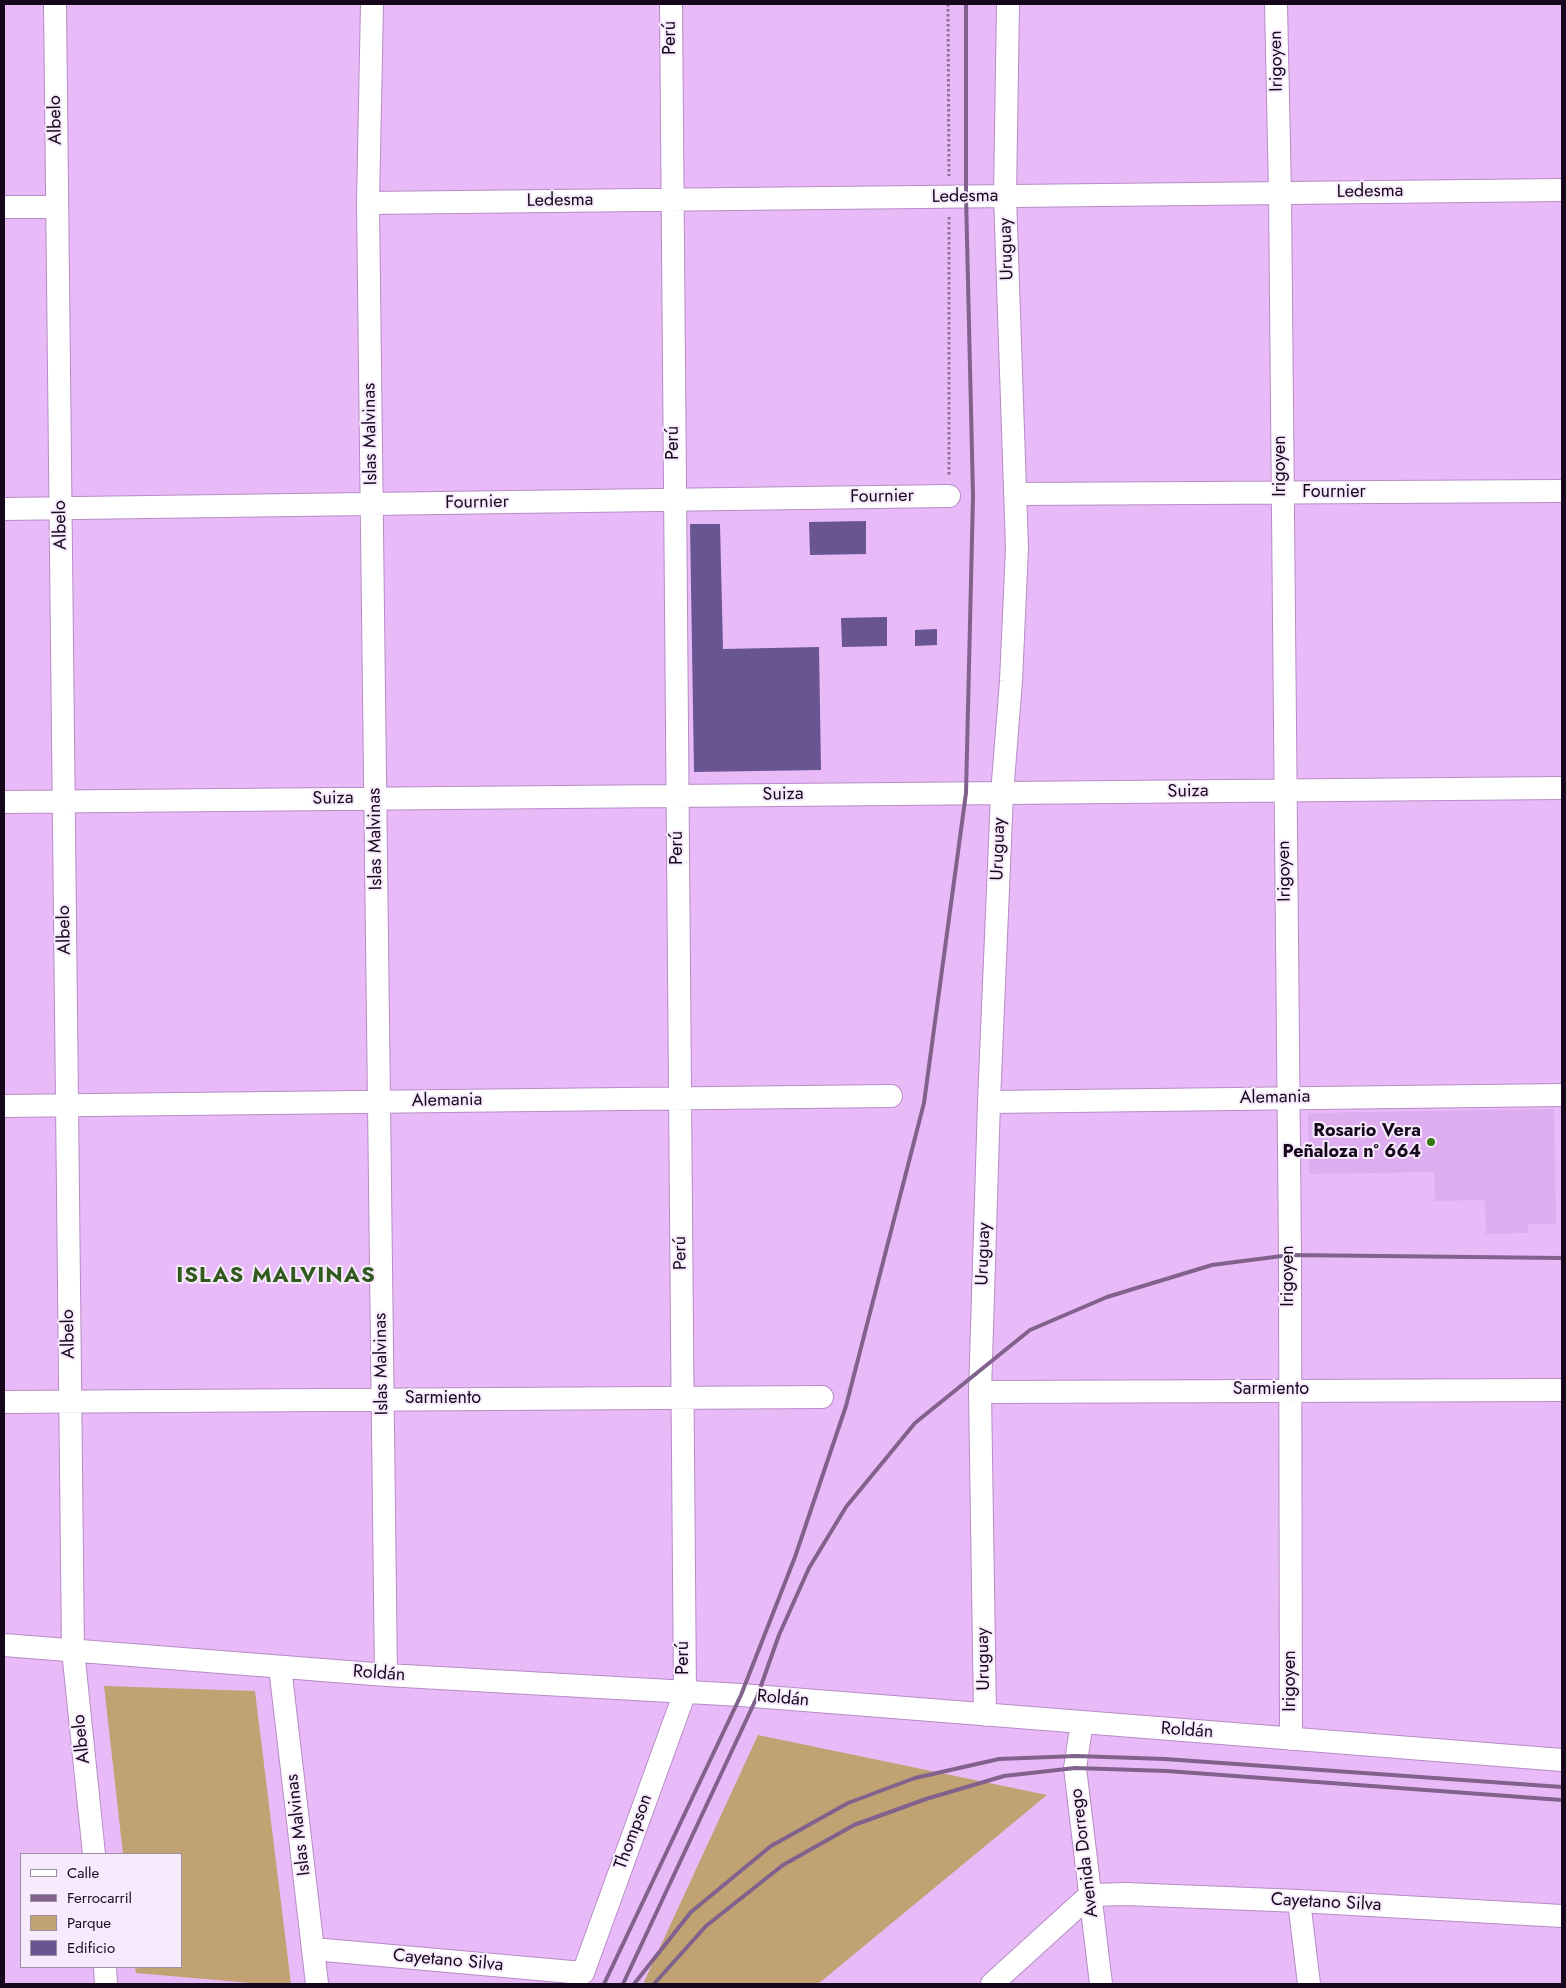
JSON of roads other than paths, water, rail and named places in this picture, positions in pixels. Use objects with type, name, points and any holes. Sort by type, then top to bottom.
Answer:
[{"type":"street","name":"Albelo","points":[[55,4],[73,1650],[94,1853]]},
{"type":"street","name":"Islas Malvinas","points":[[372,4],[368,203],[386,1675]]},
{"type":"street","name":"Perú","points":[[670,4],[685,1692]]},
{"type":"street","name":"Uruguay","points":[[985,1715],[980,1392],[988,1102],[1002,794],[1011,681],[1017,548],[1006,196],[1008,4]]},
{"type":"street","name":"Irigoyen","points":[[1276,4],[1280,193],[1281,494],[1290,1255],[1291,1739]]},
{"type":"street","name":"Ledesma","points":[[368,203],[1562,190]]},
{"type":"street","points":[[4,207],[57,207]]},
{"type":"street","name":"Fournier","points":[[1016,494],[1562,491]]},
{"type":"street","name":"Fournier","points":[[4,509],[950,496]]},
{"type":"street","name":"Suiza","points":[[4,802],[1562,788]]},
{"type":"street","name":"Alemania","points":[[988,1102],[1562,1095]]},
{"type":"street","name":"Alemania","points":[[4,1106],[891,1096]]},
{"type":"street","name":"Sarmiento","points":[[980,1392],[1562,1390]]},
{"type":"street","name":"Sarmiento","points":[[4,1402],[822,1397]]},
{"type":"street","name":"Roldán","points":[[4,1645],[386,1675],[685,1692],[1562,1760]]},
{"type":"street","name":"Islas Malvinas","points":[[280,1667],[317,1984]]},
{"type":"street","name":"Thompson","points":[[583,1973],[685,1692]]},
{"type":"street","name":"Avenida Dorrego","points":[[1082,1722],[1075,1768],[1101,1984]]},
{"type":"street","name":"Cayetano Silva","points":[[1090,1895],[1126,1894],[1299,1901],[1562,1916]]},
{"type":"street","points":[[992,1984],[1090,1895]]},
{"type":"street","points":[[1299,1901],[1309,1984]]},
{"type":"street","name":"Cayetano Silva","points":[[313,1949],[583,1973]]},
{"type":"street","points":[[105,1968],[106,1984]]},
{"type":"railway","points":[[604,1984],[741,1695],[795,1557],[846,1406],[924,1103],[966,793],[973,496],[966,196],[966,4]]},
{"type":"railway","points":[[623,1984],[757,1697],[779,1635],[809,1568],[846,1507],[915,1423],[1030,1330],[1107,1297],[1212,1265],[1290,1255],[1562,1258]]},
{"type":"railway","points":[[634,1984],[691,1912],[771,1846],[848,1803],[915,1778],[999,1759],[1076,1756],[1165,1759],[1562,1787]]},
{"type":"railway","points":[[654,1984],[706,1926],[783,1865],[854,1825],[926,1799],[1004,1776],[1075,1768],[1167,1771],[1562,1800]]},
{"type":"place","name":"Rosario Vera Peñaloza n° 664","points":[[1431,1142]]},
{"type":"district","name":"ISLAS MALVINAS","points":[[276,1277]]}]
